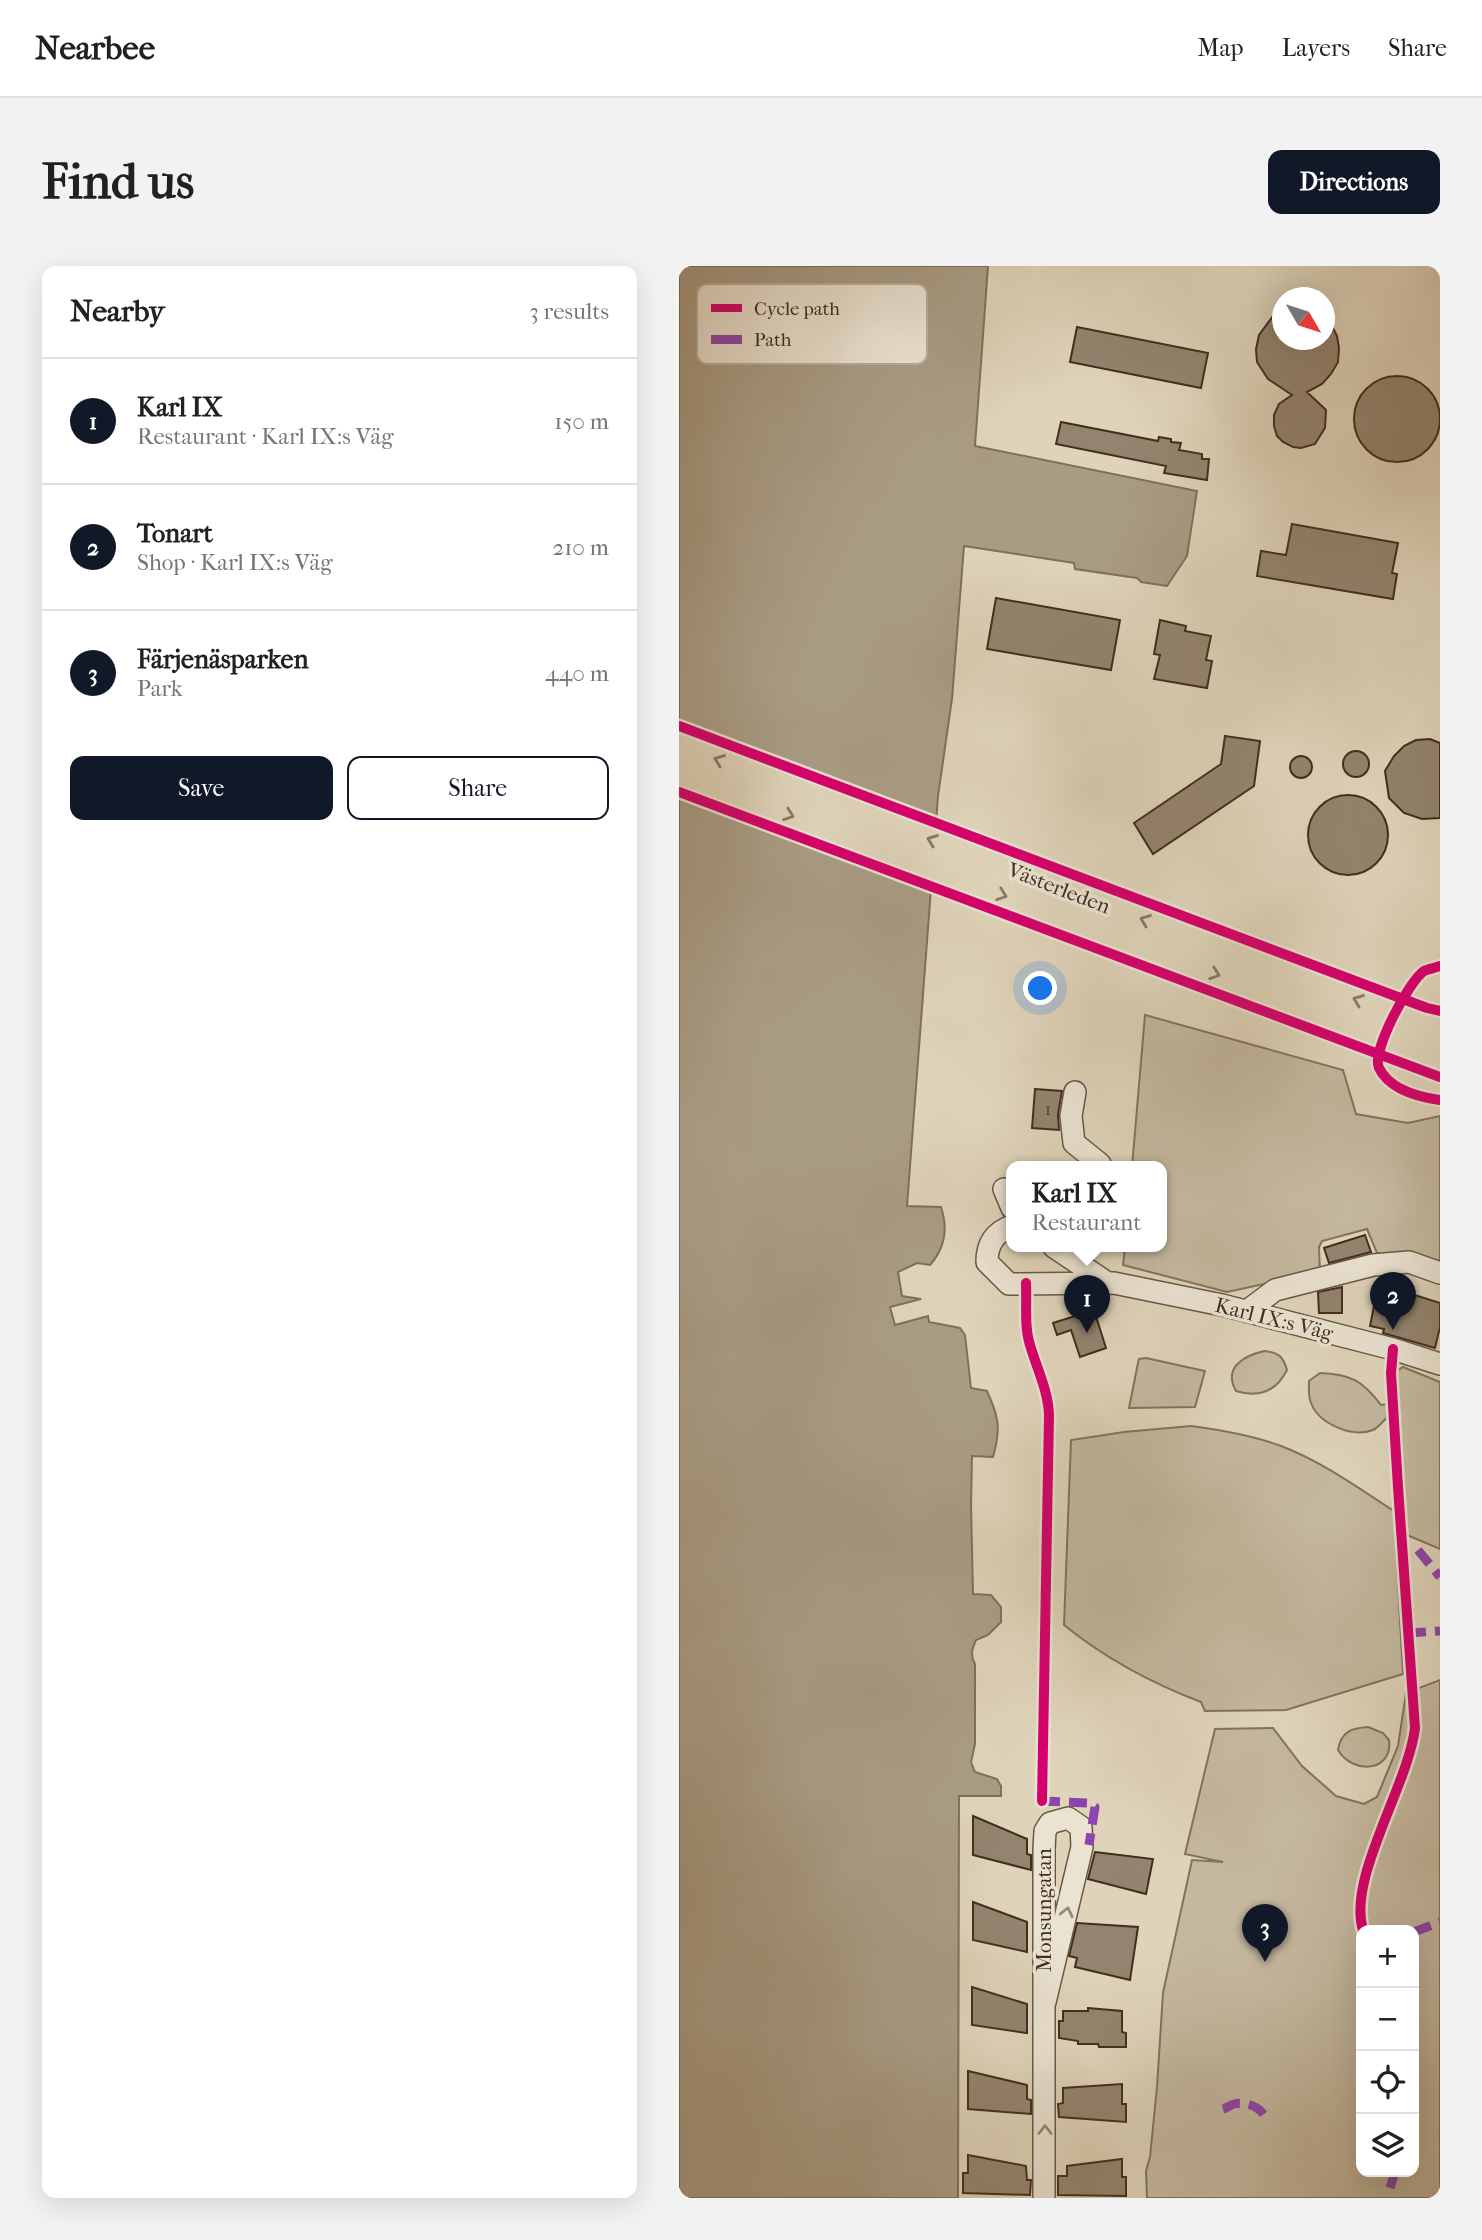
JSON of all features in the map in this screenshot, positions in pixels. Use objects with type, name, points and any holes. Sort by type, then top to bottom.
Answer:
[{"type":"highway","name":"Västerleden","points":[[679,746],[1429,1039]]},
{"type":"highway","name":"Västerleden","points":[[679,774],[1429,1039]]},
{"type":"street","points":[[1075,1092],[1071,1116],[1074,1143],[1096,1161]]},
{"type":"street","name":"Karl IX:s Väg","points":[[1006,1229],[997,1234],[987,1247],[987,1262],[1009,1284],[1106,1282],[1247,1311],[1440,1364]]},
{"type":"street","name":"Karl IX:s Väg","points":[[1061,1252],[1106,1282]]},
{"type":"street","points":[[1247,1311],[1275,1290],[1373,1265],[1409,1262],[1440,1273]]},
{"type":"street","name":"Monsungatan","points":[[1044,2198],[1045,1831],[1050,1823],[1069,1818],[1081,1827],[1081,1847],[1045,2002]]},
{"type":"shaded area","points":[[679,266],[988,266],[975,446],[1197,491],[1187,556],[1167,586],[1141,582],[1137,578],[1075,569],[1074,563],[964,546],[952,699],[938,796],[907,1206],[941,1207],[945,1230],[939,1252],[930,1265],[917,1263],[898,1272],[902,1296],[921,1299],[890,1307],[895,1325],[928,1316],[929,1322],[960,1328],[965,1335],[971,1388],[987,1391],[997,1423],[993,1457],[972,1456],[973,1594],[991,1595],[1001,1607],[1001,1622],[988,1635],[976,1640],[973,1649],[975,1744],[971,1762],[975,1772],[997,1779],[1001,1786],[1001,1796],[959,1796],[958,2198],[679,2198]]},
{"type":"shaded area","points":[[1145,1015],[1343,1070],[1356,1114],[1408,1123],[1440,1116],[1440,1267],[1377,1253],[1367,1229],[1322,1241],[1319,1247],[1320,1272],[1227,1292],[1123,1265],[1124,1252],[1167,1252],[1167,1161],[1133,1161]]},
{"type":"shaded area","points":[[1264,1351],[1273,1352],[1282,1358],[1287,1370],[1283,1378],[1272,1388],[1259,1393],[1236,1391],[1232,1376],[1237,1364]]},
{"type":"shaded area","points":[[1146,1358],[1205,1371],[1195,1407],[1129,1408],[1139,1359]]},
{"type":"shaded area","points":[[1403,1367],[1440,1382],[1440,1549],[1407,1535],[1397,1371]]},
{"type":"shaded area","points":[[1320,1373],[1355,1380],[1381,1405],[1389,1404],[1390,1416],[1375,1429],[1365,1432],[1346,1431],[1329,1423],[1315,1411],[1309,1398],[1309,1381]]},
{"type":"shaded area","points":[[1191,1426],[1248,1436],[1296,1452],[1394,1511],[1403,1674],[1286,1710],[1205,1711],[1201,1702],[1129,1669],[1064,1625],[1071,1440]]},
{"type":"shaded area","points":[[1440,1680],[1440,2198],[1147,2198],[1146,2171],[1150,2157],[1157,2087],[1163,1993],[1192,1860],[1223,1862],[1185,1854],[1215,1729],[1273,1728],[1302,1766],[1336,1796],[1364,1804],[1377,1797],[1398,1746],[1406,1693]]},
{"type":"shaded area","points":[[1368,1727],[1383,1733],[1389,1740],[1389,1751],[1379,1764],[1362,1766],[1345,1758],[1338,1750],[1344,1735],[1357,1728]]},
{"type":"pier","points":[[679,722],[940,821],[935,891],[679,796]]},
{"type":"building","points":[[1272,317],[1272,350],[1335,350],[1335,332],[1339,348],[1338,362],[1322,384],[1307,392],[1326,410],[1325,428],[1315,444],[1293,447],[1277,436],[1274,415],[1279,404],[1292,395],[1268,379],[1257,362],[1259,335]]},
{"type":"building","points":[[1077,327],[1208,353],[1201,388],[1070,362]]},
{"type":"building","points":[[1397,376],[1414,379],[1428,388],[1437,402],[1440,419],[1437,436],[1428,450],[1414,459],[1397,462],[1380,459],[1366,450],[1357,436],[1354,419],[1357,402],[1366,388],[1380,379]]},
{"type":"building","points":[[1061,422],[1158,441],[1159,437],[1171,439],[1171,442],[1181,443],[1179,450],[1202,454],[1202,459],[1209,459],[1207,480],[1164,473],[1166,466],[1056,444]]},
{"type":"building","points":[[1292,524],[1398,543],[1392,573],[1397,574],[1393,599],[1257,576],[1261,551],[1286,555]]},
{"type":"building","points":[[996,598],[1120,620],[1111,670],[987,649]]},
{"type":"building","points":[[1160,620],[1186,626],[1185,631],[1211,636],[1206,660],[1212,661],[1207,688],[1154,679],[1160,655],[1154,654]]},
{"type":"building","points":[[1225,736],[1260,741],[1254,786],[1153,854],[1134,823],[1221,764]]},
{"type":"building","points":[[1430,739],[1440,743],[1440,818],[1422,819],[1404,813],[1389,798],[1385,771],[1404,746],[1416,740]]},
{"type":"building","points":[[1356,751],[1365,755],[1369,764],[1365,773],[1356,777],[1347,773],[1343,764],[1347,755]]},
{"type":"building","points":[[1301,756],[1309,759],[1312,767],[1309,775],[1301,778],[1293,775],[1290,767],[1293,759]]},
{"type":"building","points":[[1340,795],[1356,795],[1377,806],[1388,827],[1388,843],[1377,864],[1356,875],[1340,875],[1326,869],[1314,857],[1308,843],[1308,827],[1314,813],[1326,801]]},
{"type":"building","points":[[1035,1089],[1062,1091],[1058,1114],[1059,1130],[1032,1128]]},
{"type":"building","points":[[1365,1235],[1371,1252],[1329,1263],[1324,1248]]},
{"type":"building","points":[[1342,1287],[1342,1313],[1319,1313],[1318,1292]]},
{"type":"building","points":[[1399,1290],[1440,1303],[1440,1327],[1435,1348],[1383,1333],[1384,1329],[1370,1326],[1374,1306],[1389,1309],[1393,1293],[1398,1294]]},
{"type":"building","points":[[1094,1310],[1106,1348],[1080,1357],[1071,1330],[1057,1335],[1053,1323]]},
{"type":"building","points":[[973,1816],[1027,1839],[1031,1870],[973,1855]]},
{"type":"building","points":[[1095,1852],[1153,1859],[1146,1894],[1088,1879]]},
{"type":"building","points":[[973,1902],[1027,1922],[1027,1952],[973,1940]]},
{"type":"building","points":[[1077,1923],[1138,1927],[1130,1980],[1075,1967],[1077,1958],[1069,1956]]},
{"type":"building","points":[[972,1987],[1027,2004],[1027,2033],[972,2025]]},
{"type":"building","points":[[1088,2008],[1122,2011],[1122,2032],[1126,2033],[1126,2047],[1099,2047],[1098,2044],[1078,2044],[1078,2041],[1059,2038],[1059,2021],[1063,2021],[1063,2011],[1088,2011]]},
{"type":"building","points":[[968,2071],[1027,2085],[1031,2114],[968,2109]]},
{"type":"building","points":[[1122,2084],[1126,2122],[1059,2117],[1058,2104],[1063,2103],[1063,2088]]},
{"type":"building","points":[[968,2155],[1026,2166],[1027,2180],[1031,2180],[1030,2195],[963,2193],[963,2173],[968,2173]]},
{"type":"building","points":[[1122,2159],[1126,2196],[1058,2195],[1058,2176],[1067,2176],[1067,2166]]},
{"type":"marked path","points":[[1418,1550],[1440,1577]]},
{"type":"marked path","points":[[1408,1633],[1440,1631]]},
{"type":"marked path","points":[[1042,1801],[1089,1803],[1095,1807],[1089,1845]]},
{"type":"marked path","points":[[1419,1930],[1440,1922]]},
{"type":"marked path","points":[[1223,2109],[1239,2103],[1249,2105],[1259,2109],[1267,2122]]},
{"type":"marked path","points":[[1390,2188],[1393,2177]]},
{"type":"cycle path","points":[[679,726],[1440,1011]]},
{"type":"cycle path","points":[[679,792],[1440,1077]]},
{"type":"cycle path","points":[[1440,966],[1424,971],[1417,977],[1393,1017],[1378,1060],[1384,1076],[1397,1087],[1440,1100]]},
{"type":"cycle path","points":[[1026,1283],[1028,1338],[1044,1388],[1049,1415],[1042,1801]]},
{"type":"cycle path","points":[[1362,1925],[1360,1909],[1363,1885],[1380,1831],[1402,1777],[1415,1728],[1391,1373],[1393,1349]]},
{"type":"place","name":"Tonart","points":[[1393,1330]]},
{"type":"place","name":"Karl IX","points":[[1087,1333]]},
{"type":"place","name":"Färjenäsparken","points":[[1265,1962]]}]
